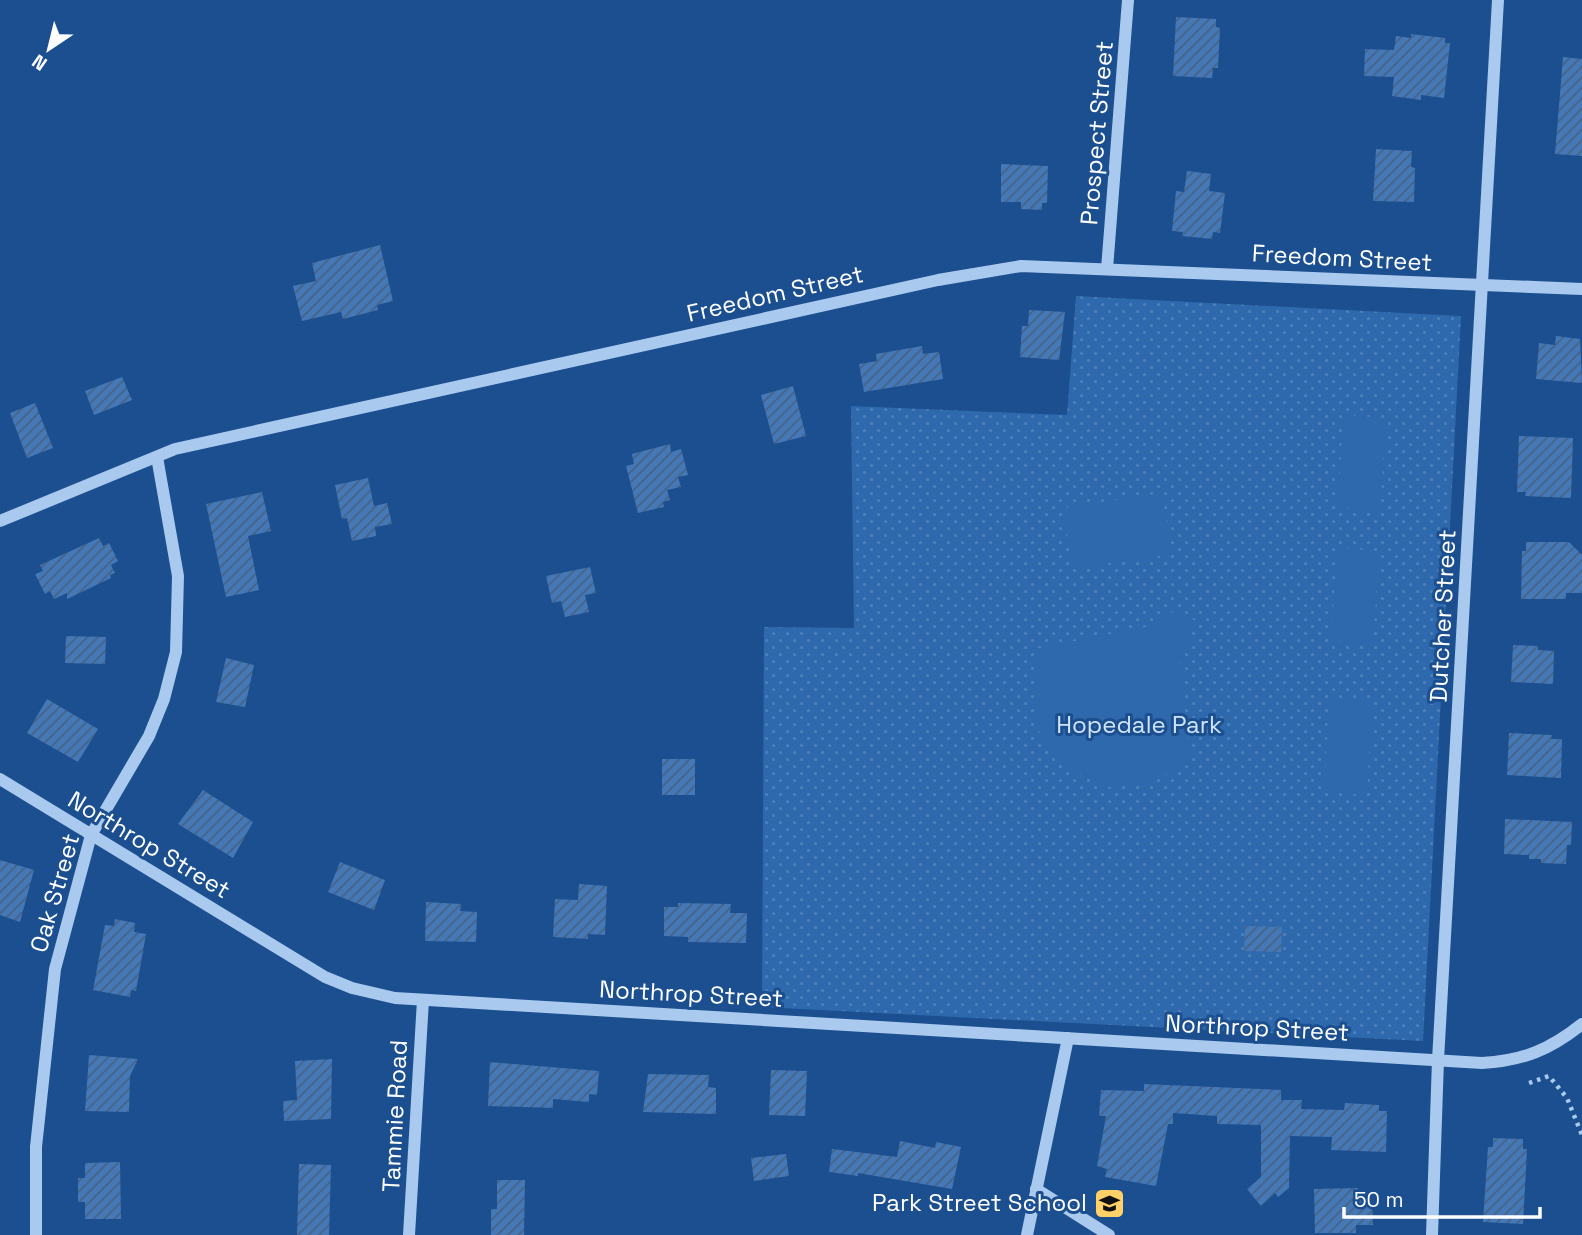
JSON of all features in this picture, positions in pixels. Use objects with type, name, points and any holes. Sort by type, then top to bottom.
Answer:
[{"type":"street","name":"Prospect Street","points":[[1107,269],[1128,0]]},
{"type":"street","name":"Dutcher Street","points":[[1433,1235],[1438,1060],[1498,0]]},
{"type":"street","name":"Freedom Street","points":[[0,521],[175,449],[938,280],[1021,266],[1582,289]]},
{"type":"street","name":"Oak Street","points":[[36,1235],[36,1147],[55,969],[91,835],[149,736],[164,699],[176,652],[178,576],[157,457]]},
{"type":"street","name":"Northrop Street","points":[[0,779],[326,977],[375,994],[423,1000],[1509,1062],[1548,1048],[1582,1024]]},
{"type":"street","name":"Tammie Road","points":[[409,1235],[423,1000]]},
{"type":"street","points":[[1027,1235],[1068,1038]]},
{"type":"street","points":[[1036,1189],[1109,1235]]},
{"type":"path","points":[[1529,1083],[1549,1076],[1567,1098],[1582,1135]]},
{"type":"green space","name":"Hopedale Park","points":[[1076,296],[1461,316],[1423,1041],[762,1007],[764,627],[854,628],[851,406],[1067,415]]},
{"type":"green space","points":[[1343,415],[1386,418],[1380,510],[1338,508]]},
{"type":"green space","points":[[1162,493],[1171,554],[1072,568],[1063,508]]},
{"type":"green space","points":[[1337,548],[1379,551],[1373,643],[1331,641]]},
{"type":"green space","points":[[1177,609],[1195,621],[1180,663],[1190,764],[1143,784],[1110,787],[1066,768],[1034,725],[1035,649],[1151,626]]},
{"type":"green space","points":[[1329,700],[1372,702],[1367,795],[1324,792]]},
{"type":"building","points":[[1176,17],[1216,19],[1216,27],[1220,28],[1218,68],[1213,68],[1212,78],[1173,76]]},
{"type":"building","points":[[1411,34],[1445,38],[1445,43],[1450,43],[1444,98],[1421,95],[1421,100],[1392,96],[1394,77],[1364,76],[1365,49],[1394,50],[1396,36],[1411,38]]},
{"type":"building","points":[[1563,57],[1582,59],[1582,156],[1555,154]]},
{"type":"building","points":[[1376,149],[1412,151],[1411,167],[1415,168],[1414,202],[1373,201]]},
{"type":"building","points":[[1001,164],[1048,166],[1047,203],[1042,203],[1042,210],[1021,209],[1021,202],[1001,202]]},
{"type":"building","points":[[1187,171],[1211,174],[1209,191],[1225,193],[1220,233],[1213,232],[1212,239],[1182,236],[1183,232],[1172,231],[1176,191],[1184,192]]},
{"type":"building","points":[[380,245],[393,301],[377,305],[378,310],[343,319],[341,312],[302,321],[293,286],[316,281],[312,263]]},
{"type":"building","points":[[1029,310],[1065,312],[1059,360],[1020,357],[1022,326],[1028,326]]},
{"type":"building","points":[[1556,336],[1580,339],[1582,383],[1536,379],[1539,343],[1555,345]]},
{"type":"building","points":[[922,346],[923,354],[939,352],[943,379],[864,392],[859,364],[877,361],[876,354]]},
{"type":"building","points":[[122,377],[132,400],[94,415],[85,391]]},
{"type":"building","points":[[793,386],[806,436],[774,444],[761,395]]},
{"type":"building","points":[[35,403],[53,448],[27,458],[10,413]]},
{"type":"building","points":[[1519,436],[1573,438],[1571,498],[1525,496],[1526,492],[1517,492]]},
{"type":"building","points":[[670,444],[671,452],[681,449],[688,475],[678,477],[681,487],[667,490],[670,500],[663,502],[664,507],[638,513],[626,466],[634,464],[632,454]]},
{"type":"building","points":[[368,478],[374,506],[387,503],[392,524],[375,527],[376,536],[352,541],[347,518],[342,519],[335,485]]},
{"type":"building","points":[[262,492],[271,531],[248,536],[259,590],[226,597],[206,504]]},
{"type":"building","points":[[99,538],[103,546],[109,543],[118,561],[111,565],[115,573],[110,575],[111,578],[67,599],[67,593],[54,599],[50,591],[45,594],[35,574],[43,571],[40,565]]},
{"type":"building","points":[[1526,542],[1569,542],[1582,555],[1582,593],[1566,593],[1566,599],[1521,599],[1522,551],[1526,551]]},
{"type":"building","points":[[590,567],[596,593],[585,595],[589,612],[565,617],[561,601],[552,603],[546,576]]},
{"type":"building","points":[[66,636],[106,637],[105,664],[65,663]]},
{"type":"building","points":[[1513,645],[1538,646],[1538,650],[1554,651],[1553,684],[1511,682]]},
{"type":"building","points":[[226,658],[254,665],[245,707],[216,702]]},
{"type":"building","points":[[47,699],[98,729],[78,762],[27,733]]},
{"type":"building","points":[[1509,733],[1552,735],[1551,739],[1562,739],[1561,778],[1507,775]]},
{"type":"building","points":[[662,759],[695,759],[695,795],[662,795]]},
{"type":"building","points":[[203,790],[253,822],[233,858],[178,824]]},
{"type":"building","points":[[1505,819],[1572,822],[1571,845],[1567,845],[1566,864],[1541,863],[1541,859],[1529,859],[1529,855],[1504,854]]},
{"type":"building","points":[[0,860],[34,870],[20,922],[0,915]]},
{"type":"building","points":[[340,862],[385,880],[374,910],[328,892]]},
{"type":"building","points":[[579,884],[607,886],[605,935],[588,934],[588,939],[553,937],[555,899],[578,900]]},
{"type":"building","points":[[426,902],[461,904],[460,911],[477,912],[476,942],[425,941]]},
{"type":"building","points":[[678,903],[731,904],[730,913],[747,913],[746,943],[688,942],[688,937],[664,936],[664,907],[678,907]]},
{"type":"building","points":[[115,919],[135,923],[134,932],[146,934],[136,991],[131,990],[130,997],[93,990],[105,925],[114,926]]},
{"type":"building","points":[[1245,926],[1282,927],[1281,952],[1244,951]]},
{"type":"building","points":[[89,1055],[138,1059],[130,1076],[129,1112],[85,1111]]},
{"type":"building","points":[[332,1059],[331,1119],[284,1121],[283,1101],[297,1100],[295,1061]]},
{"type":"building","points":[[490,1062],[599,1071],[597,1095],[589,1094],[589,1102],[553,1099],[553,1108],[488,1106]]},
{"type":"building","points":[[771,1070],[807,1071],[805,1116],[769,1115]]},
{"type":"building","points":[[648,1074],[709,1075],[708,1087],[716,1088],[716,1114],[643,1112]]},
{"type":"building","points":[[1144,1084],[1281,1090],[1281,1100],[1302,1100],[1301,1109],[1344,1110],[1345,1103],[1379,1105],[1379,1111],[1387,1111],[1386,1152],[1331,1150],[1332,1137],[1290,1136],[1289,1188],[1278,1197],[1275,1193],[1261,1206],[1247,1189],[1261,1177],[1261,1125],[1217,1124],[1217,1116],[1173,1113],[1173,1124],[1168,1124],[1156,1186],[1105,1177],[1107,1169],[1097,1166],[1106,1116],[1099,1116],[1101,1090],[1144,1091]]},
{"type":"building","points":[[1493,1138],[1523,1139],[1523,1149],[1527,1149],[1523,1224],[1483,1222],[1488,1147],[1493,1147]]},
{"type":"building","points":[[900,1141],[935,1148],[936,1142],[961,1147],[952,1189],[858,1173],[858,1176],[829,1172],[832,1149],[897,1157]]},
{"type":"building","points":[[786,1154],[789,1176],[754,1181],[751,1158]]},
{"type":"building","points":[[120,1162],[121,1219],[85,1219],[85,1202],[78,1202],[78,1178],[85,1178],[85,1163]]},
{"type":"building","points":[[299,1164],[331,1165],[329,1235],[297,1235]]},
{"type":"building","points":[[497,1180],[525,1180],[524,1235],[491,1235],[491,1209],[497,1209]]},
{"type":"building","points":[[1358,1188],[1359,1199],[1372,1199],[1373,1225],[1356,1225],[1356,1233],[1315,1233],[1314,1189]]},
{"type":"place","name":"Park Street School","points":[[1110,1203]]}]
